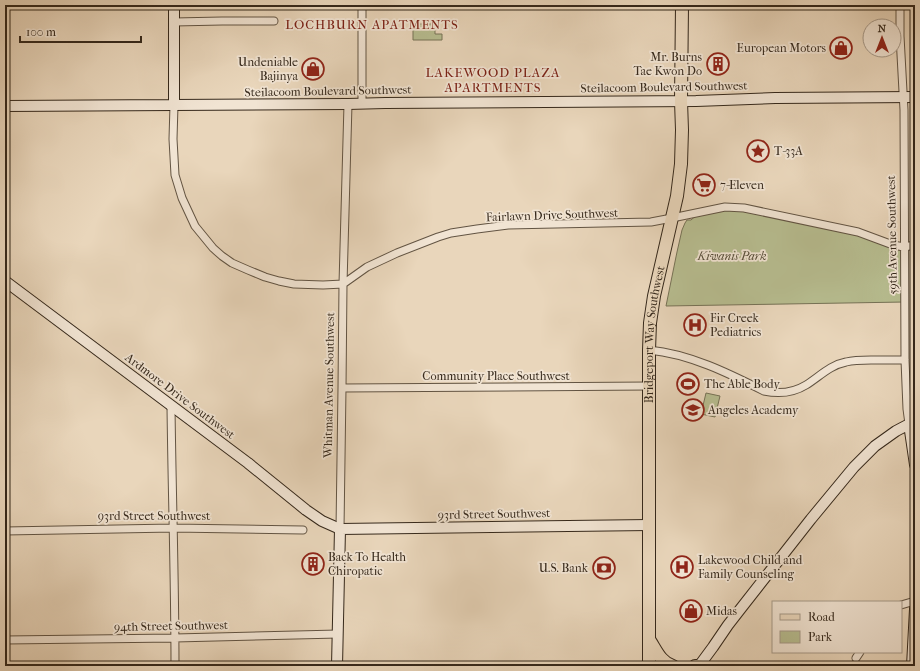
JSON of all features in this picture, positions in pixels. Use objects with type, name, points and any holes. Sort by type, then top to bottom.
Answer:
[{"type":"main road","name":"Bridgeport Way Southwest","points":[[650,666],[650,323],[654,296],[677,196],[681,164],[682,5]]},
{"type":"main road","points":[[649,640],[662,660],[673,666]]},
{"type":"main road","points":[[694,666],[699,666]]},
{"type":"street","points":[[174,5],[174,105]]},
{"type":"street","points":[[362,5],[362,103]]},
{"type":"street","name":"59th Avenue Southwest","points":[[900,5],[900,36],[904,98],[904,247],[906,302],[905,360],[907,409],[912,423],[915,464]]},
{"type":"street","points":[[174,22],[274,21]]},
{"type":"street","name":"Steilacoom Boulevard Southwest","points":[[5,106],[681,101],[775,98],[915,97]]},
{"type":"street","name":"Whitman Avenue Southwest","points":[[337,666],[343,284],[348,104]]},
{"type":"street","name":"Fairlawn Drive Southwest","points":[[174,105],[173,150],[175,175],[182,198],[195,226],[213,248],[232,263],[265,277],[294,284],[323,286],[343,284],[367,267],[397,253],[438,237],[477,228],[508,225],[651,222],[725,207],[744,208],[858,232],[893,245],[904,247],[915,245]]},
{"type":"street","name":"Ardmore Drive Southwest","points":[[5,281],[248,463],[306,510],[322,521],[340,529]]},
{"type":"street","points":[[649,350],[696,360],[774,393],[782,393],[799,388],[808,384],[834,366],[846,362],[860,360],[905,360]]},
{"type":"street","name":"Community Place Southwest","points":[[342,388],[649,386]]},
{"type":"street","points":[[171,406],[175,582],[175,666]]},
{"type":"street","points":[[699,666],[744,603],[854,467],[875,446],[896,431],[912,423]]},
{"type":"street","name":"93rd Street Southwest","points":[[340,529],[649,525]]},
{"type":"street","name":"93rd Street Southwest","points":[[5,531],[173,528],[303,530]]},
{"type":"street","points":[[902,605],[915,601]]},
{"type":"street","points":[[912,666],[915,609]]},
{"type":"street","name":"94th Street Southwest","points":[[5,640],[338,634]]},
{"type":"green space","points":[[413,24],[435,24],[435,34],[442,34],[442,40],[413,40]]},
{"type":"green space","name":"Kiwanis Park","points":[[744,208],[904,247],[905,302],[666,306],[682,230],[687,220],[691,220],[699,213]]},
{"type":"green space","points":[[706,393],[720,396],[715,417],[701,414]]},
{"type":"place","name":"European Motors","points":[[841,48]]},
{"type":"place","name":"Mr. Burns Tae Kwon Do","points":[[718,64]]},
{"type":"place","name":"Undeniable Bajinya","points":[[313,69]]},
{"type":"place","name":"T-33A","points":[[758,151]]},
{"type":"place","name":"7-Eleven","points":[[704,185]]},
{"type":"place","name":"Fir Creek Pediatrics","points":[[695,325]]},
{"type":"place","name":"The Able Body","points":[[688,384]]},
{"type":"place","name":"Angeles Academy","points":[[693,410]]},
{"type":"place","name":"Back To Health Chiropatic","points":[[313,564]]},
{"type":"place","name":"Lakewood Child and Family Counseling","points":[[682,567]]},
{"type":"place","name":"U.S. Bank","points":[[604,568]]},
{"type":"place","name":"Midas","points":[[691,611]]},
{"type":"district","name":"LOCHBURN APATMENTS","points":[[372,24]]},
{"type":"district","name":"LAKEWOOD PLAZA APARTMENTS","points":[[493,80]]}]
